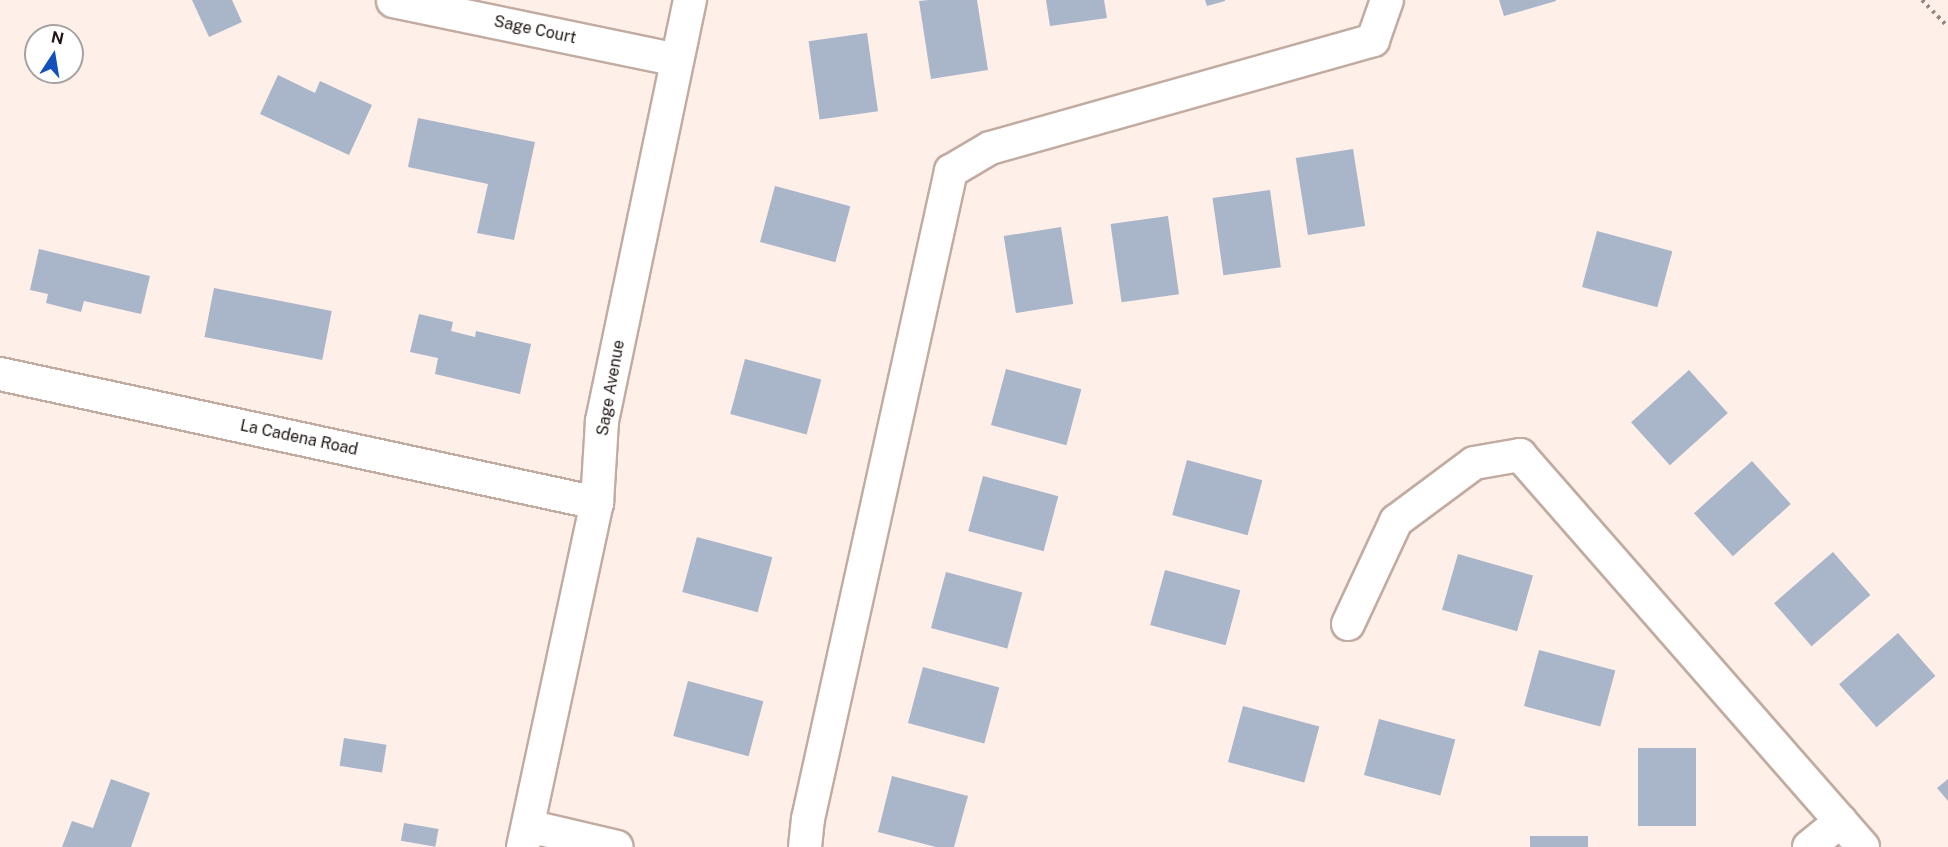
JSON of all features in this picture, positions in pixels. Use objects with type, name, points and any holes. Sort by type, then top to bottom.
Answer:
[{"type":"street","name":"Sage Avenue","points":[[525,836],[597,503],[602,421],[690,0]]},
{"type":"street","points":[[805,847],[808,819],[951,171],[990,148],[1373,40],[1387,0]]},
{"type":"street","name":"Sage Court","points":[[393,1],[677,60]]},
{"type":"street","name":"La Cadena Road","points":[[0,374],[597,503]]},
{"type":"street","points":[[1347,624],[1396,520],[1474,463],[1520,455],[1863,847]]},
{"type":"street","points":[[1809,847],[1840,821]]},
{"type":"street","points":[[525,836],[617,847]]},
{"type":"path","points":[[1922,0],[1948,27]]},
{"type":"building","points":[[192,0],[232,0],[242,22],[209,37]]},
{"type":"building","points":[[977,0],[988,70],[931,79],[919,1]]},
{"type":"building","points":[[1046,0],[1104,0],[1107,18],[1050,26]]},
{"type":"building","points":[[1205,0],[1225,0],[1225,1],[1207,6]]},
{"type":"building","points":[[1499,0],[1556,0],[1556,1],[1504,16]]},
{"type":"building","points":[[867,33],[878,111],[820,119],[809,41]]},
{"type":"building","points":[[278,75],[315,93],[320,81],[372,105],[349,155],[260,114]]},
{"type":"building","points":[[418,118],[535,142],[514,240],[477,233],[488,184],[408,167]]},
{"type":"building","points":[[1353,149],[1365,226],[1308,235],[1296,158]]},
{"type":"building","points":[[775,186],[850,206],[835,262],[760,242]]},
{"type":"building","points":[[1270,190],[1281,267],[1223,275],[1213,198]]},
{"type":"building","points":[[1168,216],[1179,294],[1122,302],[1111,224]]},
{"type":"building","points":[[1061,227],[1073,304],[1016,313],[1004,236]]},
{"type":"building","points":[[1597,231],[1672,251],[1657,307],[1582,287]]},
{"type":"building","points":[[39,249],[150,276],[141,314],[84,301],[81,312],[46,303],[48,294],[30,290]]},
{"type":"building","points":[[214,288],[332,311],[322,360],[204,337]]},
{"type":"building","points":[[419,314],[453,322],[451,331],[475,337],[476,331],[531,344],[520,394],[435,374],[438,358],[410,352]]},
{"type":"building","points":[[745,359],[821,379],[807,435],[730,414]]},
{"type":"building","points":[[1006,369],[1081,389],[1066,445],[991,425]]},
{"type":"building","points":[[1689,370],[1728,413],[1670,465],[1631,422]]},
{"type":"building","points":[[1187,460],[1262,480],[1248,535],[1172,515]]},
{"type":"building","points":[[1752,461],[1791,504],[1733,556],[1694,513]]},
{"type":"building","points":[[983,476],[1058,496],[1044,551],[968,531]]},
{"type":"building","points":[[697,537],[772,557],[758,612],[682,592]]},
{"type":"building","points":[[1833,552],[1870,595],[1812,646],[1774,603]]},
{"type":"building","points":[[1458,554],[1533,575],[1517,631],[1442,610]]},
{"type":"building","points":[[1165,570],[1240,590],[1226,645],[1150,625]]},
{"type":"building","points":[[946,572],[1022,592],[1007,648],[931,628]]},
{"type":"building","points":[[1898,633],[1935,676],[1877,727],[1839,684]]},
{"type":"building","points":[[1539,650],[1615,670],[1600,726],[1524,706]]},
{"type":"building","points":[[923,667],[999,687],[984,743],[908,723]]},
{"type":"building","points":[[688,681],[763,701],[749,756],[673,736]]},
{"type":"building","points":[[1243,706],[1319,726],[1304,782],[1228,762]]},
{"type":"building","points":[[1379,719],[1455,739],[1440,795],[1364,775]]},
{"type":"building","points":[[344,738],[386,745],[382,772],[340,766]]},
{"type":"building","points":[[1638,748],[1696,748],[1696,826],[1638,826]]},
{"type":"building","points":[[892,776],[968,796],[954,847],[936,847],[878,832]]},
{"type":"building","points":[[111,779],[150,793],[131,847],[62,847],[72,821],[93,828]]},
{"type":"building","points":[[1948,779],[1948,801],[1937,788]]},
{"type":"building","points":[[404,823],[438,829],[435,847],[401,841]]},
{"type":"building","points":[[1530,836],[1588,836],[1588,847],[1530,847]]}]
